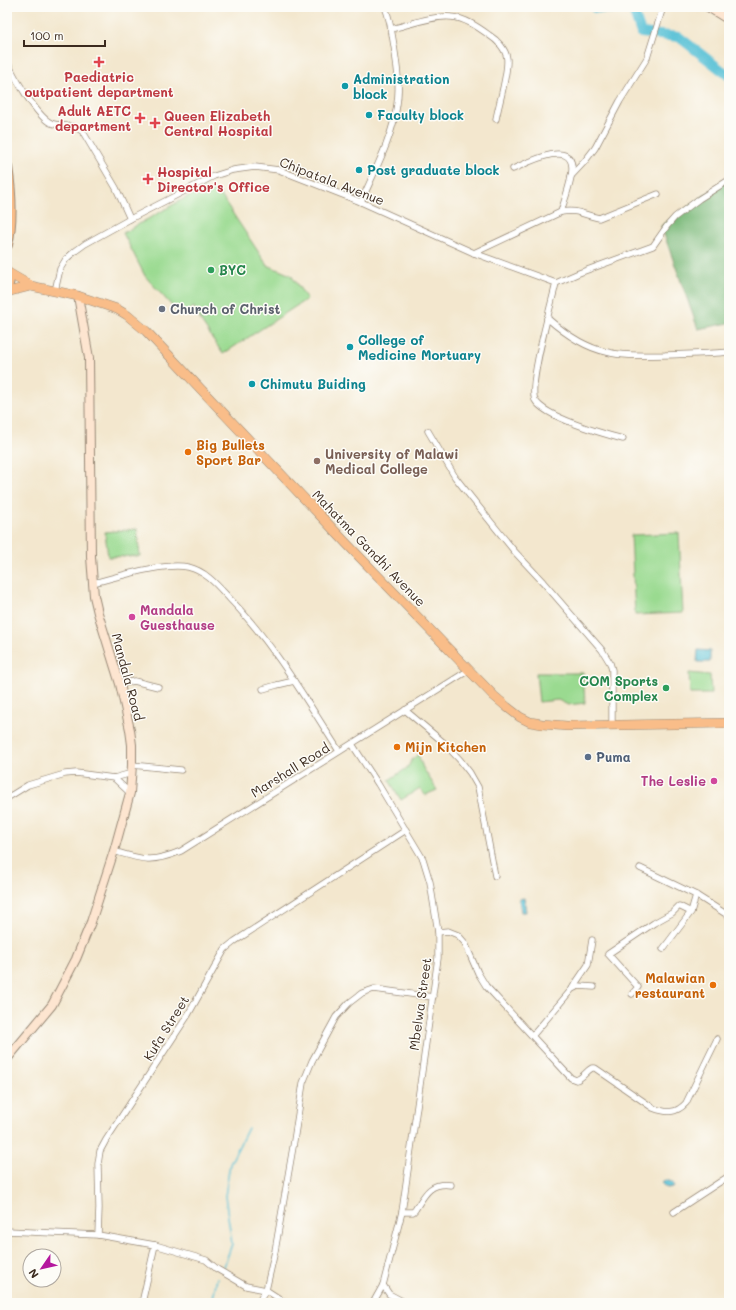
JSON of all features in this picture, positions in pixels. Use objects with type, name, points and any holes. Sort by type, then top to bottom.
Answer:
[{"type":"highway","points":[[7,167],[11,195],[11,213],[7,245]]},
{"type":"highway","points":[[7,272],[9,280],[7,288]]},
{"type":"main road","name":"Mahatma Gandhi Avenue","points":[[7,272],[31,286],[78,296],[117,309],[127,315],[146,331],[348,545],[469,670],[507,707],[520,717],[530,722],[567,726],[729,723]]},
{"type":"main road","name":"Mahatma Gandhi Avenue","points":[[7,292],[31,286]]},
{"type":"street","points":[[361,202],[382,154],[392,126],[397,104],[398,86],[396,59],[391,29],[385,7]]},
{"type":"street","points":[[571,176],[595,148],[620,101],[647,58],[663,7]]},
{"type":"street","points":[[708,7],[729,20]]},
{"type":"street","points":[[725,7],[729,8]]},
{"type":"street","points":[[391,29],[438,18],[451,17],[464,20],[496,39],[504,50],[507,58],[496,119]]},
{"type":"street","points":[[7,62],[40,115],[50,123],[80,129],[83,132],[116,188],[130,219]]},
{"type":"street","points":[[513,169],[543,156],[558,153],[563,154],[568,158],[573,167],[568,191],[561,212]]},
{"type":"street","name":"Chipatala Avenue","points":[[54,291],[60,269],[66,259],[74,252],[130,219],[214,176],[238,169],[255,167],[279,170],[292,174],[361,202],[474,253],[556,283]]},
{"type":"street","points":[[623,439],[584,428],[565,420],[543,408],[535,399],[534,388],[547,318],[556,283],[653,246],[675,217],[699,199],[729,180]]},
{"type":"street","points":[[474,253],[561,212],[569,210],[577,211],[599,218],[658,194]]},
{"type":"street","name":"Mandala Road","points":[[7,1059],[52,1005],[76,959],[88,930],[114,851],[130,793],[132,769],[130,730],[120,684],[98,613],[93,583],[91,557],[89,358],[78,296]]},
{"type":"street","points":[[547,318],[578,340],[606,352],[637,355],[710,354],[729,352]]},
{"type":"street","points":[[428,431],[455,477],[474,502],[515,552],[602,650],[610,663],[612,670],[612,725]]},
{"type":"street","points":[[93,583],[175,566],[189,567],[202,572],[215,583],[260,632],[294,681],[339,752]]},
{"type":"street","name":"Marshall Road","points":[[114,851],[151,860],[162,859],[181,851],[469,670]]},
{"type":"street","points":[[120,684],[134,681],[158,687]]},
{"type":"street","points":[[263,689],[294,681]]},
{"type":"street","points":[[405,710],[443,742],[460,760],[478,787],[495,876]]},
{"type":"street","name":"Mbelwa Street","points":[[352,744],[423,859],[427,869],[438,932],[438,958],[433,997],[402,1212],[383,1285],[373,1303]]},
{"type":"street","points":[[7,798],[28,785],[65,774],[76,773],[114,778],[132,769],[182,770]]},
{"type":"street","points":[[114,778],[130,793]]},
{"type":"street","name":"Kufa Street","points":[[98,1235],[98,1164],[100,1152],[106,1140],[184,1021],[225,950],[235,941],[406,830]]},
{"type":"street","points":[[640,868],[696,895],[729,916]]},
{"type":"street","points":[[663,949],[691,912],[696,895]]},
{"type":"street","points":[[632,994],[638,987],[608,954],[654,923],[672,913],[679,906],[691,912]]},
{"type":"street","points":[[438,932],[448,931],[458,935],[464,943],[478,973],[486,986],[533,1035],[571,1078],[576,1080],[589,1069],[595,1068],[653,1108],[667,1112],[675,1112],[686,1103],[717,1039]]},
{"type":"street","points":[[533,1035],[572,989],[588,965],[592,940]]},
{"type":"street","points":[[572,989],[578,986],[594,988]]},
{"type":"street","points":[[258,1303],[266,1290],[279,1227],[303,1083],[312,1061],[336,1017],[349,1003],[362,993],[374,989],[433,997]]},
{"type":"street","points":[[674,1212],[729,1176]]},
{"type":"street","points":[[402,1212],[413,1212],[416,1210],[426,1192],[432,1188],[437,1186],[452,1185]]},
{"type":"street","points":[[7,1231],[98,1235],[155,1245],[206,1260],[217,1269],[246,1286],[266,1290],[286,1303]]},
{"type":"street","points":[[142,1303],[155,1245]]},
{"type":"street","points":[[383,1285],[389,1294],[406,1303]]},
{"type":"green space","points":[[729,178],[729,323],[698,329],[661,226]]},
{"type":"green space","name":"BYC","points":[[201,189],[218,191],[267,265],[291,275],[307,299],[223,354],[202,323],[194,307],[181,316],[145,276],[123,233]]},
{"type":"green space","points":[[137,529],[140,556],[108,557],[105,532]]},
{"type":"green space","points":[[679,533],[683,613],[635,615],[631,535]]},
{"type":"green space","points":[[536,673],[583,673],[585,703],[568,705],[558,700],[539,702]]},
{"type":"green space","points":[[689,673],[710,675],[711,694],[690,694]]},
{"type":"green space","points":[[418,754],[423,768],[437,790],[425,795],[420,788],[401,800],[389,780],[407,768]]},
{"type":"water","points":[[698,650],[710,651],[710,662],[697,662]]},
{"type":"water","points":[[524,898],[526,912],[521,912],[519,899]]},
{"type":"water","points":[[665,1180],[670,1181],[674,1185],[673,1187],[667,1188],[662,1184]]},
{"type":"waterway","points":[[594,7],[610,9],[611,7]]},
{"type":"waterway","points":[[632,7],[641,33],[679,37],[729,76]]},
{"type":"waterway","points":[[223,1269],[232,1244],[225,1196],[230,1164],[248,1128]]},
{"type":"waterway","points":[[212,1303],[217,1278]]},
{"type":"place","name":"Paediatric outpatient department","points":[[99,62]]},
{"type":"place","name":"Administration block","points":[[345,86]]},
{"type":"place","name":"Faculty block","points":[[369,115]]},
{"type":"place","name":"Adult AETC department","points":[[140,118]]},
{"type":"place","name":"Queen Elizabeth Central Hospital","points":[[155,123]]},
{"type":"place","name":"Post graduate block","points":[[359,170]]},
{"type":"place","name":"Hospital Director's Office","points":[[148,179]]},
{"type":"place","name":"BYC","points":[[211,270]]},
{"type":"place","name":"Church of Christ","points":[[162,309]]},
{"type":"place","name":"College of Medicine Mortuary","points":[[350,347]]},
{"type":"place","name":"Chimutu Buiding","points":[[252,384]]},
{"type":"place","name":"Big Bullets Sport Bar","points":[[188,452]]},
{"type":"place","name":"University of Malawi Medical College","points":[[317,461]]},
{"type":"place","name":"Mandala Guesthause","points":[[132,617]]},
{"type":"place","name":"COM Sports Complex","points":[[666,688]]},
{"type":"place","name":"Mijn Kitchen","points":[[397,747]]},
{"type":"place","name":"Puma","points":[[588,757]]},
{"type":"place","name":"The Leslie","points":[[714,781]]},
{"type":"place","name":"Malawian restaurant","points":[[713,985]]}]
